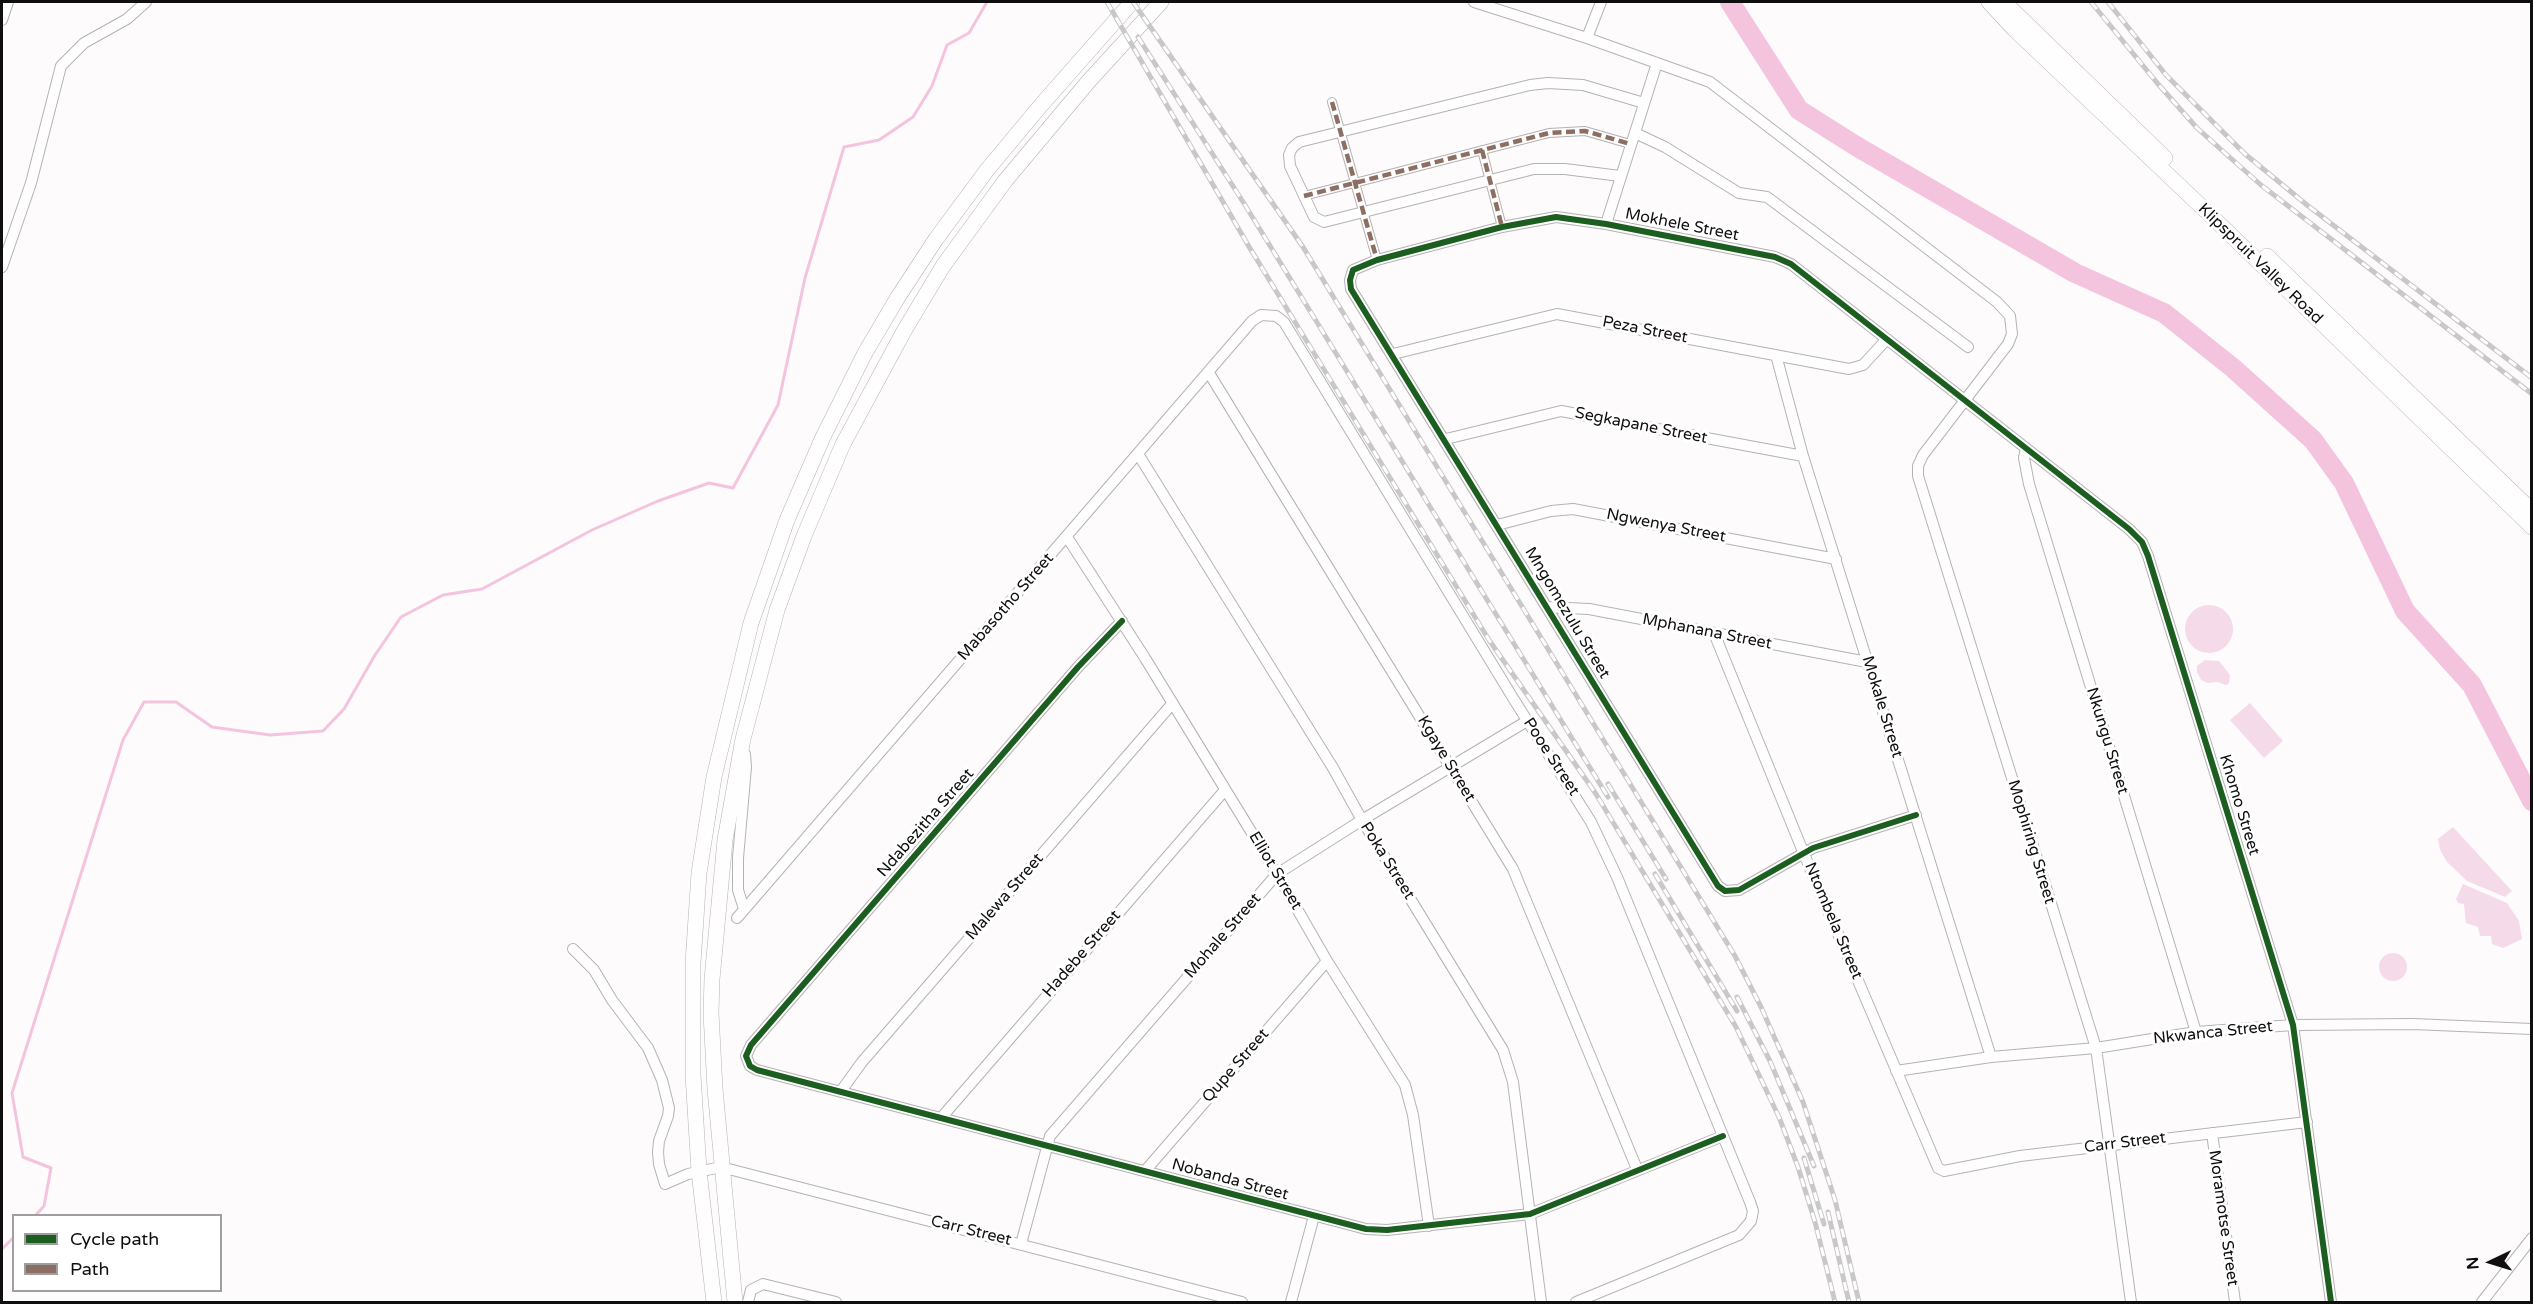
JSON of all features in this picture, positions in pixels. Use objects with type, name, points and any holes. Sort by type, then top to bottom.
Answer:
[{"type":"main road","points":[[714,1302],[699,1171],[691,1016],[699,873],[714,777],[727,714],[751,623],[787,520],[823,437],[865,353],[936,239],[987,170],[1041,104],[1132,2]]},
{"type":"main road","points":[[735,1302],[721,1167],[711,1013],[712,979],[725,840],[743,739],[762,660],[804,536],[843,444],[904,330],[943,266],[1005,181],[1088,82],[1161,2]]},
{"type":"main road","name":"Klipspruit Valley Road","points":[[1989,2],[2014,29],[2205,210],[2532,527]]},
{"type":"main road","name":"Klipspruit Valley Road","points":[[2004,2],[2532,511]]},
{"type":"street","points":[[2,20],[8,2]]},
{"type":"street","points":[[2,267],[31,183],[61,66],[84,43],[127,19],[146,2]]},
{"type":"street","name":"Mophiring Street","points":[[1474,2],[1587,38],[1717,87],[2007,311],[2012,327],[2010,340],[1923,455],[1919,464],[1918,476],[2096,1048],[2131,1302]]},
{"type":"street","points":[[1587,38],[1601,2]]},
{"type":"street","points":[[1606,224],[1657,63]]},
{"type":"street","points":[[1620,176],[1551,168],[1534,169],[1324,222],[1314,217],[1290,166],[1288,155],[1299,142],[1512,89],[1548,83],[1583,85],[1644,103]]},
{"type":"street","points":[[1332,102],[1377,260]]},
{"type":"street","points":[[1304,196],[1549,133],[1584,131],[1632,139],[1665,147],[1739,193],[1767,197],[1968,347]]},
{"type":"street","points":[[1482,150],[1502,227]]},
{"type":"street","name":"Mokhele Street","points":[[1353,270],[1377,260],[1502,227],[1556,217],[1743,250],[1784,261],[1965,401]]},
{"type":"street","name":"Mngomezulu Street","points":[[1353,270],[1350,280],[1351,289],[1446,439],[1718,886],[1729,892],[1739,890],[1804,854]]},
{"type":"street","name":"Mabasotho Street","points":[[743,739],[746,767],[738,836],[740,914],[1257,316],[1270,314],[1281,319]]},
{"type":"street","name":"Peza Street","points":[[1393,354],[1557,314],[1843,368],[1856,368],[1863,365],[1887,339]]},
{"type":"street","name":"Pooe Street","points":[[1281,319],[1527,721],[1582,806],[1599,838],[1750,1202],[1753,1217],[1748,1227],[1739,1236],[1576,1302]]},
{"type":"street","name":"Mokale Street","points":[[1776,355],[1803,456],[1991,1057]]},
{"type":"street","name":"Kgaye Street","points":[[1209,373],[1516,876],[1637,1169]]},
{"type":"street","name":"Khomo Street","points":[[1965,401],[2129,529],[2142,542],[2148,555],[2293,1025],[2331,1302]]},
{"type":"street","name":"Segkapane Street","points":[[1446,439],[1561,411],[1803,456]]},
{"type":"street","name":"Nkungu Street","points":[[2026,448],[2025,471],[2035,506],[2196,1032]]},
{"type":"street","name":"Poka Street","points":[[1138,454],[1333,768],[1362,820],[1503,1050],[1513,1082],[1541,1302]]},
{"type":"street","name":"Ngwenya Street","points":[[1497,525],[1551,511],[1573,508],[1836,559]]},
{"type":"street","name":"Elliot Street","points":[[1067,537],[1122,621],[1277,874],[1327,961],[1405,1085],[1413,1115],[1429,1226]]},
{"type":"street","name":"Mphanana Street","points":[[1547,607],[1589,609],[1867,662]]},
{"type":"street","name":"Ndabezitha Street","points":[[751,1045],[1078,667],[1122,621]]},
{"type":"street","name":"Ntombela Street","points":[[1714,633],[1935,1165],[1944,1171]]},
{"type":"street","name":"Malewa Street","points":[[841,1091],[862,1062],[1172,704]]},
{"type":"street","name":"Mohale Street","points":[[1021,1244],[1047,1146],[1058,1125],[1277,874],[1527,721]]},
{"type":"street","name":"Hadebe Street","points":[[941,1118],[1225,790]]},
{"type":"street","points":[[1804,854],[1817,846],[1916,815]]},
{"type":"street","name":"Carr Street","points":[[573,949],[594,970],[612,1000],[648,1048],[662,1080],[669,1111],[659,1141],[659,1164],[665,1184],[699,1171],[721,1167],[1242,1302]]},
{"type":"street","name":"Qupe Street","points":[[1145,1171],[1327,961]]},
{"type":"street","name":"Nkwanca Street","points":[[1896,1071],[1991,1057],[2096,1048],[2196,1032],[2293,1025],[2424,1024],[2532,1029]]},
{"type":"street","name":"Nobanda Street","points":[[751,1045],[746,1056],[753,1068],[1366,1229],[1387,1230],[1530,1214],[1723,1136]]},
{"type":"street","name":"Carr Street","points":[[1944,1171],[2020,1156],[2307,1122]]},
{"type":"street","name":"Moramotse Street","points":[[2212,1133],[2235,1302]]},
{"type":"street","points":[[1291,1302],[1314,1216]]},
{"type":"street","points":[[2482,1302],[2532,1238]]},
{"type":"street","points":[[748,1302],[751,1290],[763,1284],[836,1302]]},
{"type":"shaded area","points":[[2204,605],[2214,605],[2226,612],[2233,624],[2233,634],[2226,646],[2214,653],[2204,653],[2189,642],[2185,634],[2185,624],[2196,609]]},
{"type":"shaded area","points":[[2205,660],[2219,661],[2230,675],[2229,683],[2226,685],[2201,680],[2197,666]]},
{"type":"shaded area","points":[[2250,703],[2283,741],[2264,758],[2230,720]]},
{"type":"shaded area","points":[[2453,827],[2512,891],[2505,897],[2467,881],[2447,862],[2440,850],[2438,839]]},
{"type":"shaded area","points":[[2463,884],[2507,903],[2519,921],[2522,939],[2503,948],[2492,944],[2491,936],[2480,936],[2478,927],[2466,923],[2464,904],[2458,903],[2456,899]]},
{"type":"shaded area","points":[[2393,953],[2403,957],[2407,967],[2403,977],[2393,981],[2383,977],[2379,967],[2383,957]]},
{"type":"waterway","points":[[37,1214],[44,1206],[51,1168],[23,1157],[12,1093],[123,740],[144,702],[176,702],[212,727],[270,735],[323,731],[344,709],[375,655],[401,617],[443,595],[482,589],[592,530],[658,501],[709,483],[733,488],[778,405],[805,278],[844,147],[879,140],[913,117],[932,86],[947,45],[969,33],[987,2]]},
{"type":"waterway","points":[[1730,2],[1799,110],[1856,146],[2075,273],[2164,313],[2233,368],[2313,440],[2344,483],[2405,611],[2472,685],[2532,801]]},
{"type":"waterway","points":[[2,1249],[12,1239]]},
{"type":"railway","points":[[1107,2],[1248,245],[1489,640],[1596,794],[1736,1027],[1779,1117],[1798,1167],[1815,1222],[1835,1302]]},
{"type":"railway","points":[[1133,2],[1303,247],[1735,956],[1761,1007],[1803,1102],[1835,1200],[1859,1302]]},
{"type":"railway","points":[[2091,2],[2197,128],[2226,154],[2261,185],[2532,394]]},
{"type":"railway","points":[[2108,2],[2166,75],[2245,154],[2307,205],[2532,378]]},
{"type":"railway","points":[[1138,37],[1245,205],[1608,797]]},
{"type":"railway","points":[[1608,784],[1666,879]]},
{"type":"railway","points":[[1655,874],[1737,1011]]},
{"type":"railway","points":[[1737,997],[1770,1061],[1814,1166]]},
{"type":"railway","points":[[1804,1158],[1824,1224]]},
{"type":"railway","points":[[1828,1212],[1849,1302]]},
{"type":"marked path","points":[[1332,102],[1377,260]]},
{"type":"marked path","points":[[1304,196],[1549,133],[1585,131],[1630,144]]},
{"type":"marked path","points":[[1482,150],[1502,227]]},
{"type":"cycle path","points":[[1916,815],[1813,848],[1739,890],[1725,891],[1718,886],[1351,289],[1350,280],[1353,270],[1377,260],[1502,227],[1556,217],[1606,224],[1775,257],[1791,264],[2129,529],[2142,542],[2293,1025],[2331,1302]]},
{"type":"cycle path","points":[[1122,621],[1078,667],[751,1045],[746,1056],[750,1066],[757,1070],[1366,1229],[1387,1230],[1530,1214],[1723,1136]]}]
